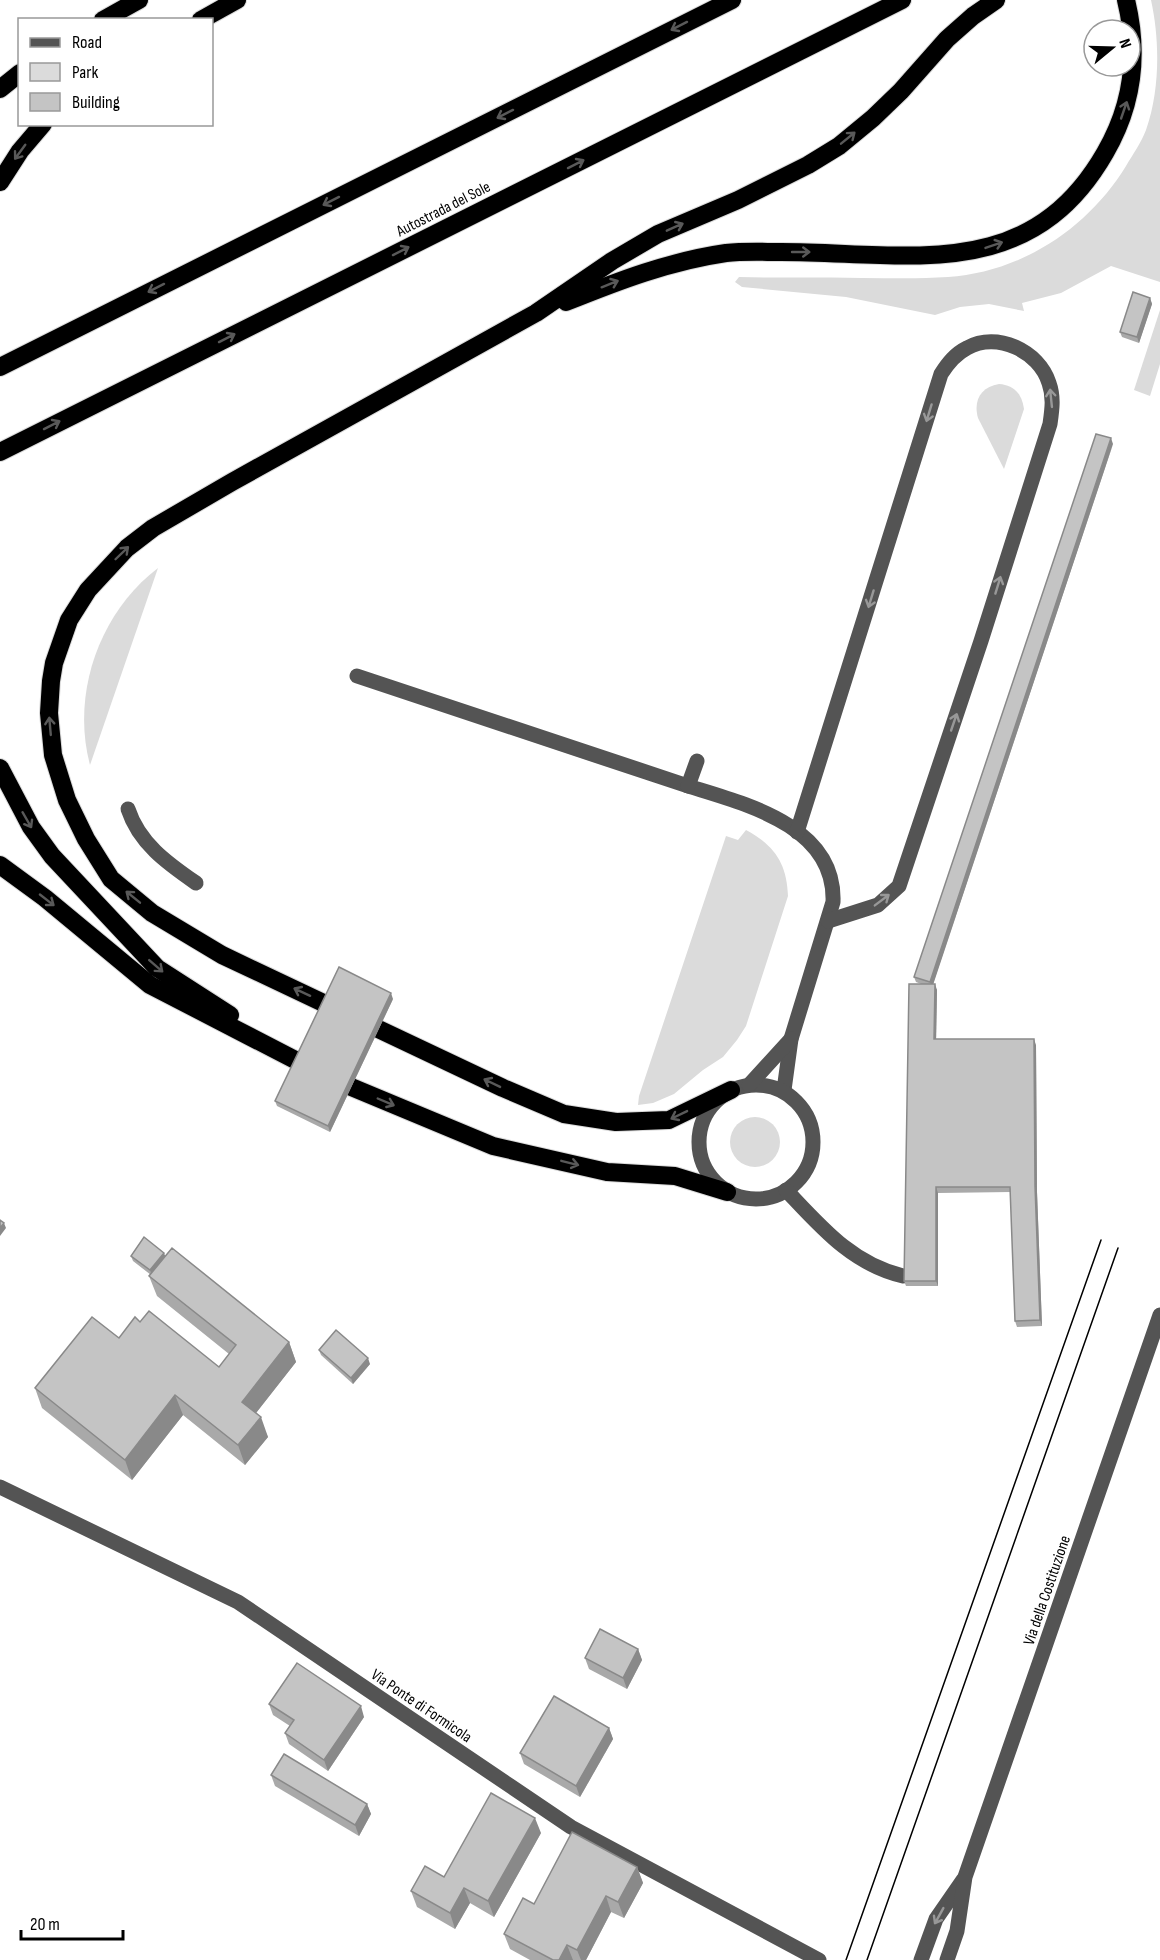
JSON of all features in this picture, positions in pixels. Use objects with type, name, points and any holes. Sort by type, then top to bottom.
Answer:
[{"type":"highway","points":[[107,18],[139,0]]},
{"type":"highway","points":[[205,18],[237,0]]},
{"type":"highway","points":[[0,367],[732,0]]},
{"type":"highway","name":"Autostrada del Sole","points":[[0,452],[903,0]]},
{"type":"highway","points":[[731,1090],[669,1120],[616,1122],[564,1114],[503,1088],[222,956],[152,913],[111,879],[86,839],[67,800],[53,755],[49,713],[51,681],[59,645],[69,620],[88,590],[128,548],[153,528],[536,314],[612,261],[658,234],[774,183],[839,146],[901,91],[947,39],[973,16],[996,0]]},
{"type":"highway","points":[[536,314],[632,276],[690,260],[728,253],[812,252],[932,256],[966,253],[1025,233],[1050,219],[1077,193],[1096,168],[1115,136],[1127,105],[1132,74],[1132,31],[1126,0]]},
{"type":"highway","points":[[0,89],[18,75]]},
{"type":"highway","points":[[0,182],[20,151],[40,126]]},
{"type":"highway","points":[[0,768],[31,827],[52,856],[157,968],[332,1079]]},
{"type":"highway","points":[[0,866],[45,898],[150,985],[332,1079],[493,1146],[606,1172],[675,1176],[727,1191]]},
{"type":"street","points":[[797,832],[941,374],[949,361],[967,348],[981,343],[1006,343],[1026,352],[1041,365],[1049,383],[1053,404],[1050,424],[981,641],[899,886],[878,905],[828,921]]},
{"type":"street","points":[[357,676],[744,803],[809,840],[818,849],[829,870],[833,893],[828,921],[791,1039],[784,1090]]},
{"type":"street","points":[[688,786],[697,761]]},
{"type":"street","points":[[128,809],[135,828],[151,848],[196,883]]},
{"type":"street","points":[[749,1085],[791,1039]]},
{"type":"street","points":[[749,1085],[784,1090],[802,1108],[810,1122],[812,1153],[807,1168],[786,1190],[772,1197],[741,1198],[727,1191],[714,1182],[705,1169],[699,1153],[699,1134],[704,1116],[714,1102],[731,1090],[749,1085]]},
{"type":"street","points":[[786,1190],[848,1251],[872,1266],[903,1276]]},
{"type":"street","name":"Via della Costituzione","points":[[948,1960],[957,1930],[965,1877],[1160,1315]]},
{"type":"street","name":"Via Ponte di Formicola","points":[[0,1488],[238,1602],[571,1827],[819,1960]]},
{"type":"street","name":"Via della Costituzione","points":[[921,1960],[936,1919],[965,1877]]},
{"type":"green space","points":[[1151,0],[1160,0],[1160,282],[1111,266],[1061,293],[1022,303],[1024,311],[989,304],[960,307],[935,315],[846,297],[742,287],[735,282],[739,277],[948,277],[1002,266],[1050,243],[1093,209],[1126,166],[1146,130],[1154,99],[1157,65],[1156,32]]},
{"type":"green space","points":[[1160,310],[1160,364],[1150,396],[1134,390]]},
{"type":"green space","points":[[999,384],[1009,386],[1016,391],[1024,409],[1004,469],[978,418],[977,411],[978,400],[983,391]]},
{"type":"green space","points":[[158,568],[90,765],[85,738],[84,711],[95,657],[106,631],[120,608],[137,586]]},
{"type":"green space","points":[[746,830],[764,842],[777,856],[785,874],[788,896],[746,1026],[723,1057],[674,1094],[653,1103],[638,1105],[639,1096],[726,836],[738,840]]},
{"type":"green space","points":[[750,1117],[760,1117],[773,1124],[780,1137],[780,1147],[773,1160],[760,1167],[750,1167],[741,1163],[734,1156],[730,1147],[730,1137],[734,1128],[741,1121]]},
{"type":"building","points":[[1133,292],[1150,298],[1137,337],[1120,332]]},
{"type":"building","points":[[1096,434],[1111,438],[930,982],[914,977]]},
{"type":"building","points":[[339,967],[391,993],[328,1126],[275,1101]]},
{"type":"building","points":[[909,984],[935,984],[934,1039],[1034,1039],[1035,1186],[1040,1320],[1015,1321],[1010,1187],[936,1187],[936,1281],[904,1281]]},
{"type":"building","points":[[144,1237],[164,1253],[150,1270],[131,1256]]},
{"type":"building","points":[[172,1248],[289,1342],[242,1402],[261,1417],[238,1445],[175,1395],[125,1460],[35,1388],[92,1317],[119,1338],[135,1317],[140,1322],[149,1311],[219,1367],[236,1345],[149,1276]]},
{"type":"building","points":[[336,1330],[368,1358],[351,1378],[319,1350]]},
{"type":"building","points":[[600,1629],[638,1649],[623,1678],[585,1658]]},
{"type":"building","points":[[297,1663],[361,1706],[324,1760],[285,1733],[294,1720],[269,1704]]},
{"type":"building","points":[[554,1696],[609,1728],[576,1786],[520,1753]]},
{"type":"building","points":[[284,1754],[367,1804],[355,1825],[271,1775]]},
{"type":"building","points":[[491,1793],[535,1818],[488,1901],[464,1888],[450,1913],[411,1891],[425,1866],[444,1877]]},
{"type":"building","points":[[572,1832],[637,1867],[618,1902],[606,1896],[577,1950],[567,1945],[559,1960],[553,1960],[504,1934],[523,1898],[534,1904]]},
{"type":"tram line","points":[[846,1960],[1101,1240]]},
{"type":"tram line","points":[[867,1960],[1118,1248]]}]
